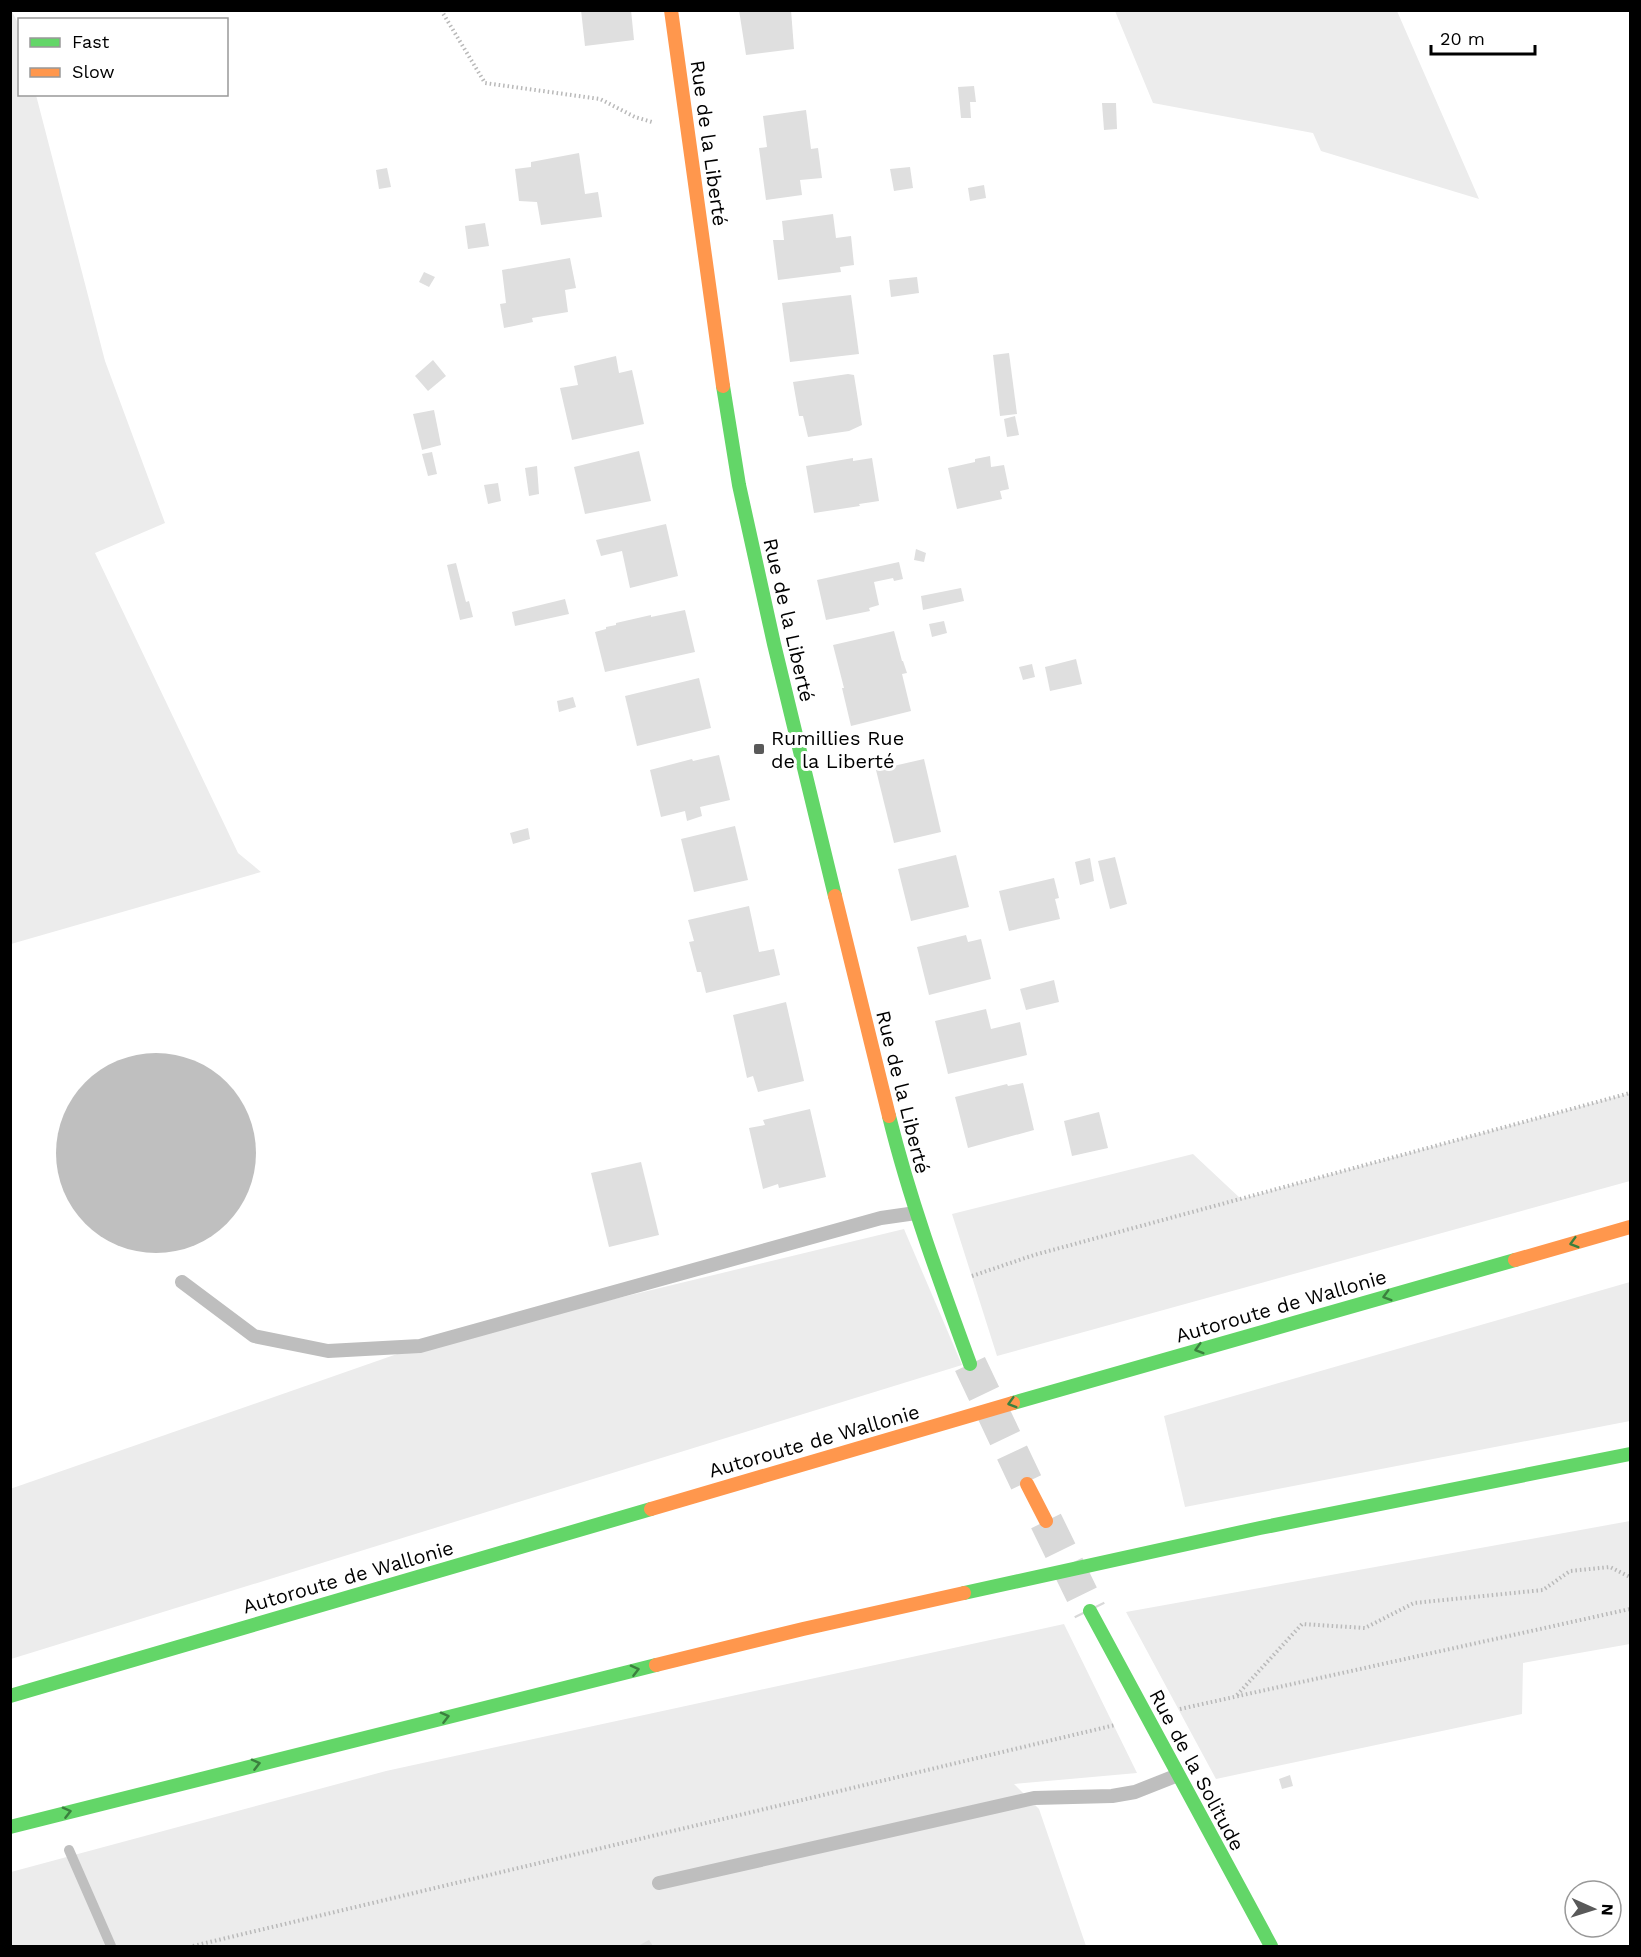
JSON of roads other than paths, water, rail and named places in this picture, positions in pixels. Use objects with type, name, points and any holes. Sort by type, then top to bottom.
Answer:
[{"type":"main road","name":"Rue de la Liberté","points":[[671,10],[722,383],[737,476],[758,575],[902,1168],[941,1287],[970,1364]]},
{"type":"main road","name":"Autoroute de Wallonie","points":[[10,1696],[1081,1383],[1630,1227]]},
{"type":"main road","points":[[10,1827],[451,1715],[803,1629],[1260,1528],[1630,1454]]},
{"type":"main road","points":[[1028,1484],[1046,1521]]},
{"type":"main road","name":"Rue de la Solitude","points":[[1090,1611],[1271,1947]]},
{"type":"lane","points":[[182,1282],[254,1335],[328,1351],[420,1346],[880,1218],[916,1213]]},
{"type":"lane","points":[[659,1883],[1034,1798],[1112,1796],[1135,1792],[1178,1775]]},
{"type":"waterway","points":[[69,1850],[111,1946]]},
{"type":"tunnel","points":[[970,1364],[1027,1484]]},
{"type":"tunnel","points":[[1046,1521],[1090,1611]]},
{"type":"place","name":"Rumillies Rue de la Liberté","points":[[759,749]]}]
